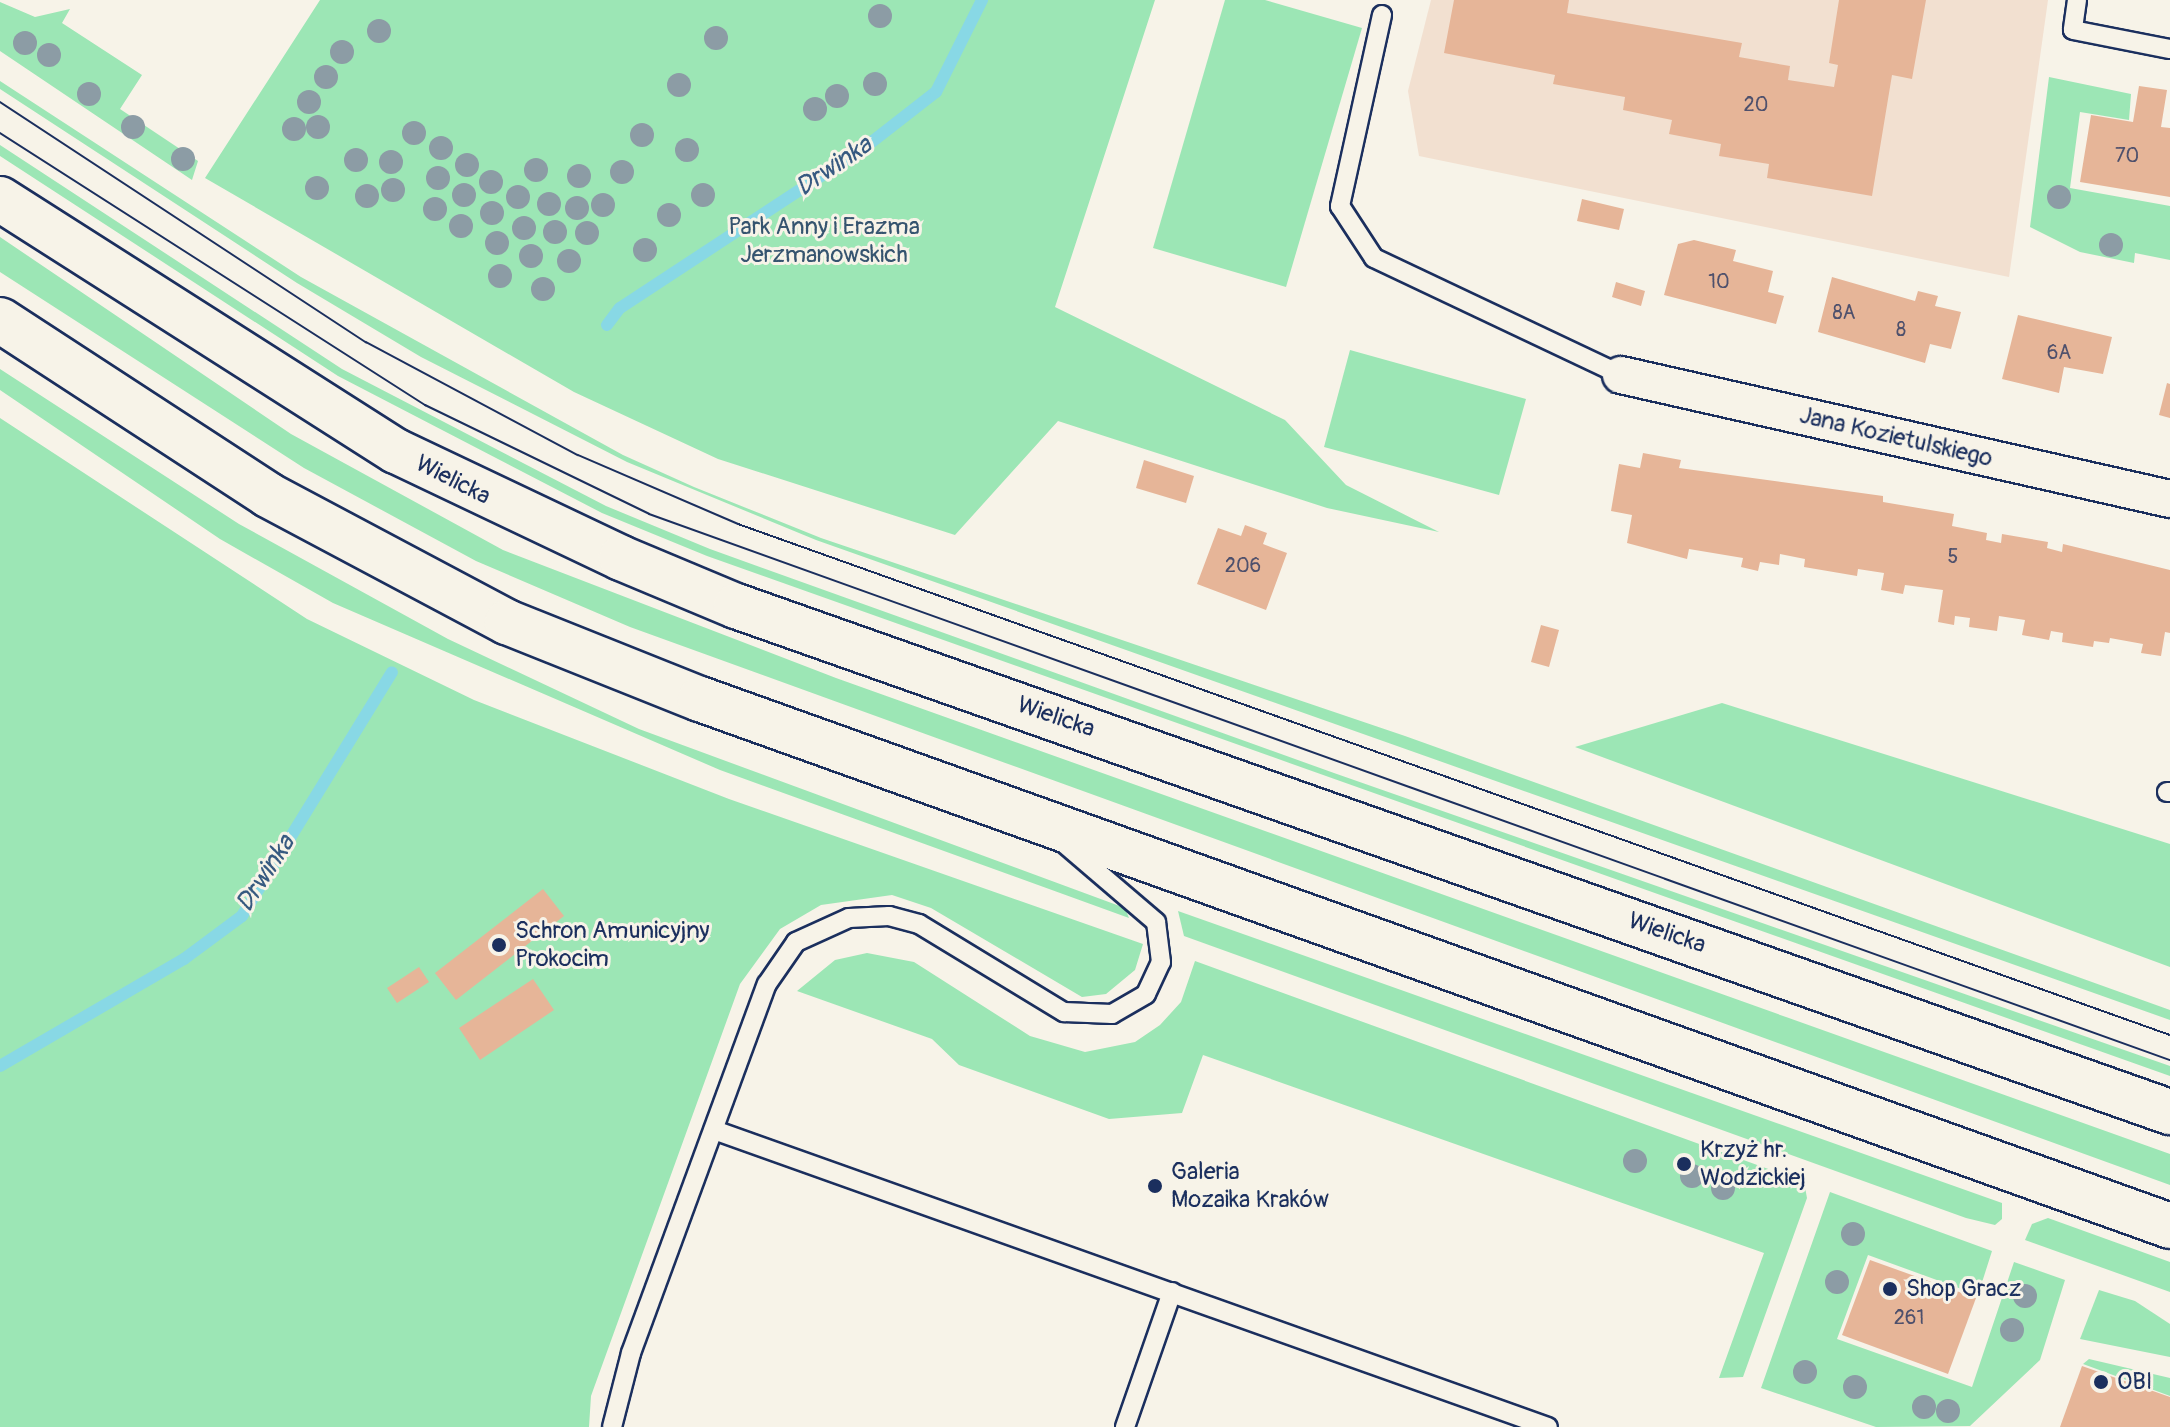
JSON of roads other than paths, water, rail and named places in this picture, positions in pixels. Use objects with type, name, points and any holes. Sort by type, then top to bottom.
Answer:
[{"type":"main road","name":"Wielicka","points":[[0,199],[396,451],[635,564],[736,606],[2170,1112]]},
{"type":"main road","points":[[0,320],[268,495],[507,622],[700,699],[2170,1226]]},
{"type":"street","name":"Jana Kozietulskiego","points":[[1621,375],[2170,499]]},
{"type":"lane","points":[[2077,0],[2073,30],[2170,49]]},
{"type":"lane","points":[[1382,15],[1340,206],[1374,258],[1621,375]]},
{"type":"lane","points":[[612,1427],[631,1353],[773,970],[796,942],[830,923],[870,915],[919,924],[1064,1012],[1112,1014],[1146,994],[1161,962],[1156,922],[1028,816]]},
{"type":"lane","points":[[714,1130],[1548,1427]]},
{"type":"lane","points":[[1125,1427],[1172,1292]]},
{"type":"waterway","name":"Drwinka","points":[[607,325],[620,308],[864,148],[936,92],[982,0]]},
{"type":"waterway","name":"Drwinka","points":[[0,1066],[184,959],[242,916],[392,672]]},
{"type":"tram line","points":[[0,102],[366,342],[578,455],[738,524],[2170,1035]]},
{"type":"tram line","points":[[0,133],[425,405],[649,514],[2170,1060]]},
{"type":"place","name":"Schron Amunicyjny Prokocim","points":[[499,945]]},
{"type":"place","name":"Krzyż hr. Wodzickiej","points":[[1684,1164]]},
{"type":"place","name":"Galeria Mozaika Kraków","points":[[1155,1186]]},
{"type":"place","name":"Shop Gracz","points":[[1890,1289]]},
{"type":"place","name":"OBI","points":[[2101,1382]]},
{"type":"park label","name":"Park Anny i Erazma Jerzmanowskich","points":[[824,241]]}]
